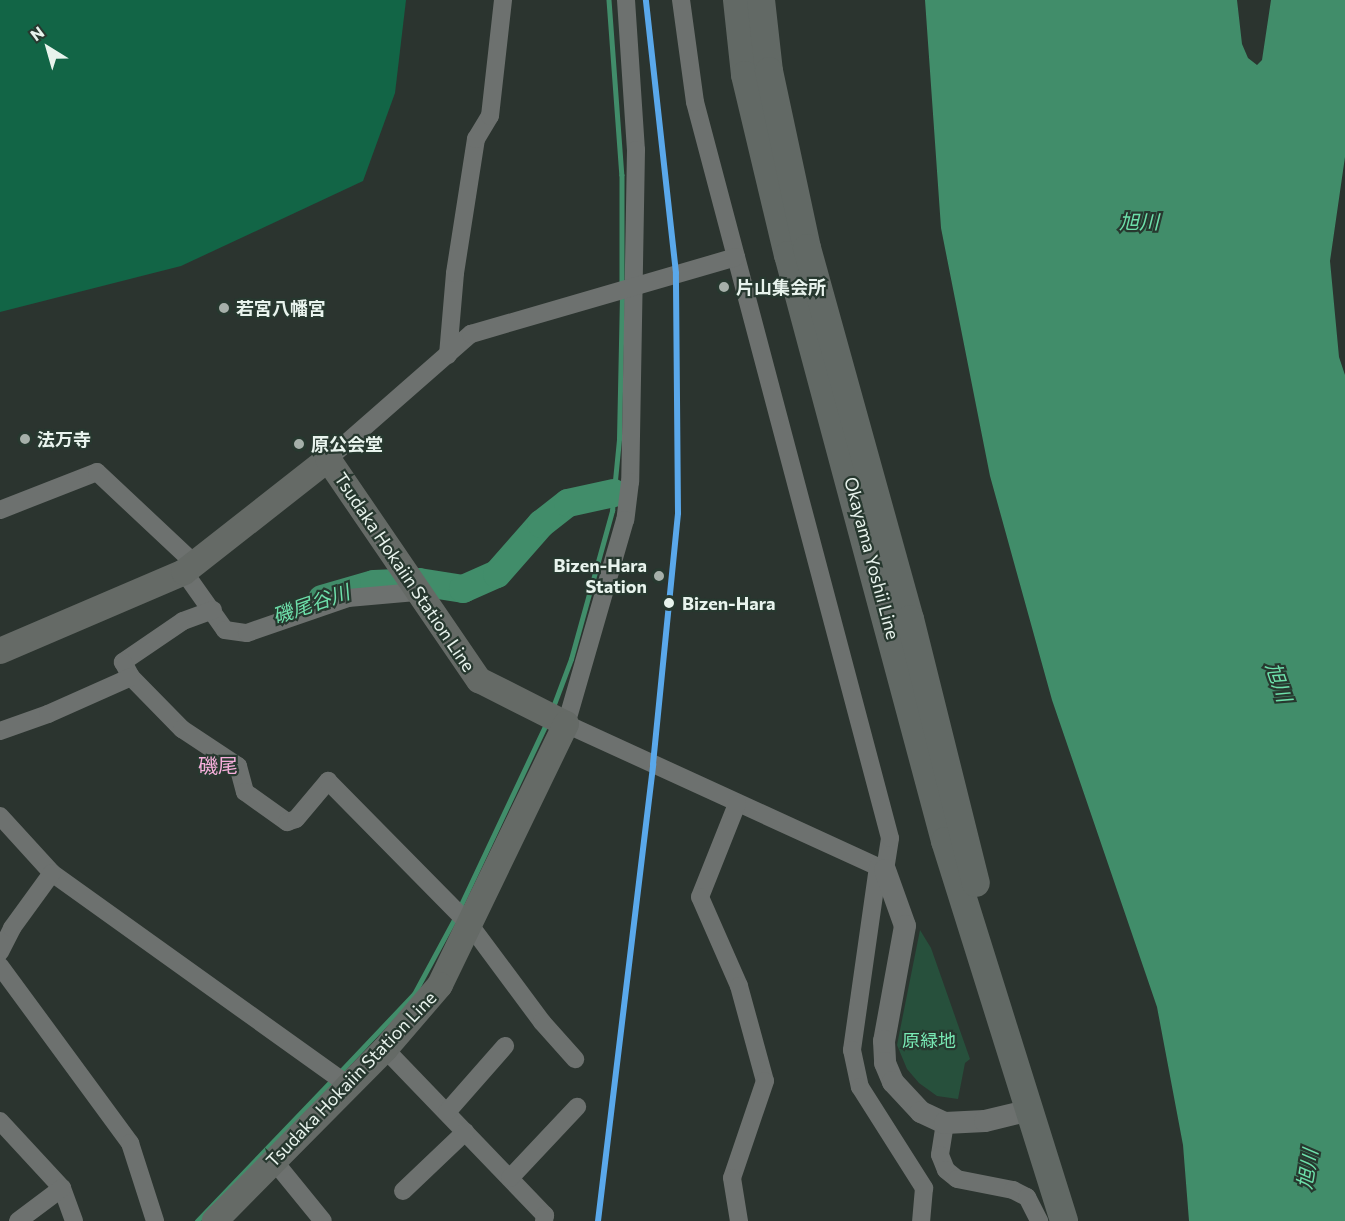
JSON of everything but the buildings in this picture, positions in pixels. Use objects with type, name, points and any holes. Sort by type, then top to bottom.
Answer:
[{"type":"main road","name":"Okayama Yoshii Line","points":[[737,0],[745,75],[788,255],[945,841],[1064,1221]]},
{"type":"main road","name":"Okayama Yoshii Line","points":[[761,0],[769,71],[807,248],[913,630],[1030,1110]]},
{"type":"main road","name":"Tsudaka Hokaiin Station Line","points":[[0,651],[189,567],[328,459],[479,680],[556,719],[461,917],[440,985],[385,1049],[341,1078],[274,1161],[215,1221]]},
{"type":"street","points":[[448,355],[456,262],[476,139],[490,116],[494,95],[503,0]]},
{"type":"street","points":[[626,0],[636,150],[627,289],[626,520],[556,719],[881,869],[905,926],[884,1041],[885,1064],[903,1096],[921,1112],[945,1123],[985,1121],[1030,1110]]},
{"type":"street","points":[[681,0],[695,102],[890,838],[881,869],[852,1050],[860,1088],[924,1188],[921,1221]]},
{"type":"street","points":[[328,459],[471,334],[736,257]]},
{"type":"street","points":[[0,510],[98,472],[189,567],[225,630],[257,632],[348,598],[412,585]]},
{"type":"street","points":[[219,619],[183,621],[123,662],[128,671],[182,729],[238,766],[245,792],[287,822],[296,819],[328,781],[461,917],[542,1022],[575,1059]]},
{"type":"street","points":[[0,730],[48,714],[128,671]]},
{"type":"street","points":[[737,804],[700,897],[739,986],[765,1081],[732,1178],[739,1221]]},
{"type":"street","points":[[0,816],[52,873],[341,1078]]},
{"type":"street","points":[[0,952],[12,928],[52,873]]},
{"type":"street","points":[[0,966],[130,1143],[155,1221]]},
{"type":"street","points":[[447,1112],[505,1046]]},
{"type":"street","points":[[385,1049],[545,1215],[544,1221]]},
{"type":"street","points":[[510,1178],[577,1107]]},
{"type":"street","points":[[0,1121],[62,1188],[74,1221]]},
{"type":"street","points":[[945,1123],[940,1155],[946,1170],[957,1179],[1013,1190],[1027,1197],[1039,1221]]},
{"type":"street","points":[[403,1191],[465,1132]]},
{"type":"street","points":[[274,1161],[323,1221]]},
{"type":"street","points":[[18,1221],[62,1188]]},
{"type":"green space","name":"原緑地","points":[[920,930],[931,948],[970,1059],[965,1063],[958,1099],[937,1096],[919,1083],[907,1069],[897,1045]]},
{"type":"shaded area","points":[[0,0],[406,0],[395,93],[363,181],[181,266],[0,312]]},
{"type":"water","name":"旭川","points":[[925,0],[1237,0],[1242,44],[1248,58],[1257,65],[1262,60],[1271,0],[1345,0],[1345,157],[1330,261],[1339,357],[1345,375],[1345,1221],[1189,1221],[1183,1145],[1157,1007],[1052,700],[990,476],[941,228]]},
{"type":"waterway","points":[[609,0],[622,175],[622,285]]},
{"type":"waterway","points":[[553,707],[571,659],[612,511],[619,439],[622,293]]},
{"type":"waterway","name":"磯尾谷川","points":[[322,599],[374,584],[419,582],[463,589],[497,574],[541,524],[568,503],[614,493]]},
{"type":"waterway","points":[[459,909],[546,724]]},
{"type":"waterway","points":[[338,1074],[414,994],[456,916]]},
{"type":"waterway","points":[[197,1221],[332,1080]]},
{"type":"transit line","points":[[598,1221],[653,764],[678,513],[676,273],[646,0]]},
{"type":"place","name":"片山集会所","points":[[724,287]]},
{"type":"place","name":"若宮八幡宮","points":[[224,308]]},
{"type":"place","name":"法万寺","points":[[25,439]]},
{"type":"place","name":"原公会堂","points":[[299,444]]},
{"type":"place","name":"Bizen-Hara Station","points":[[659,576]]},
{"type":"place","name":"Bizen-Hara","points":[[669,603]]},
{"type":"district","name":"磯尾","points":[[218,765]]}]
